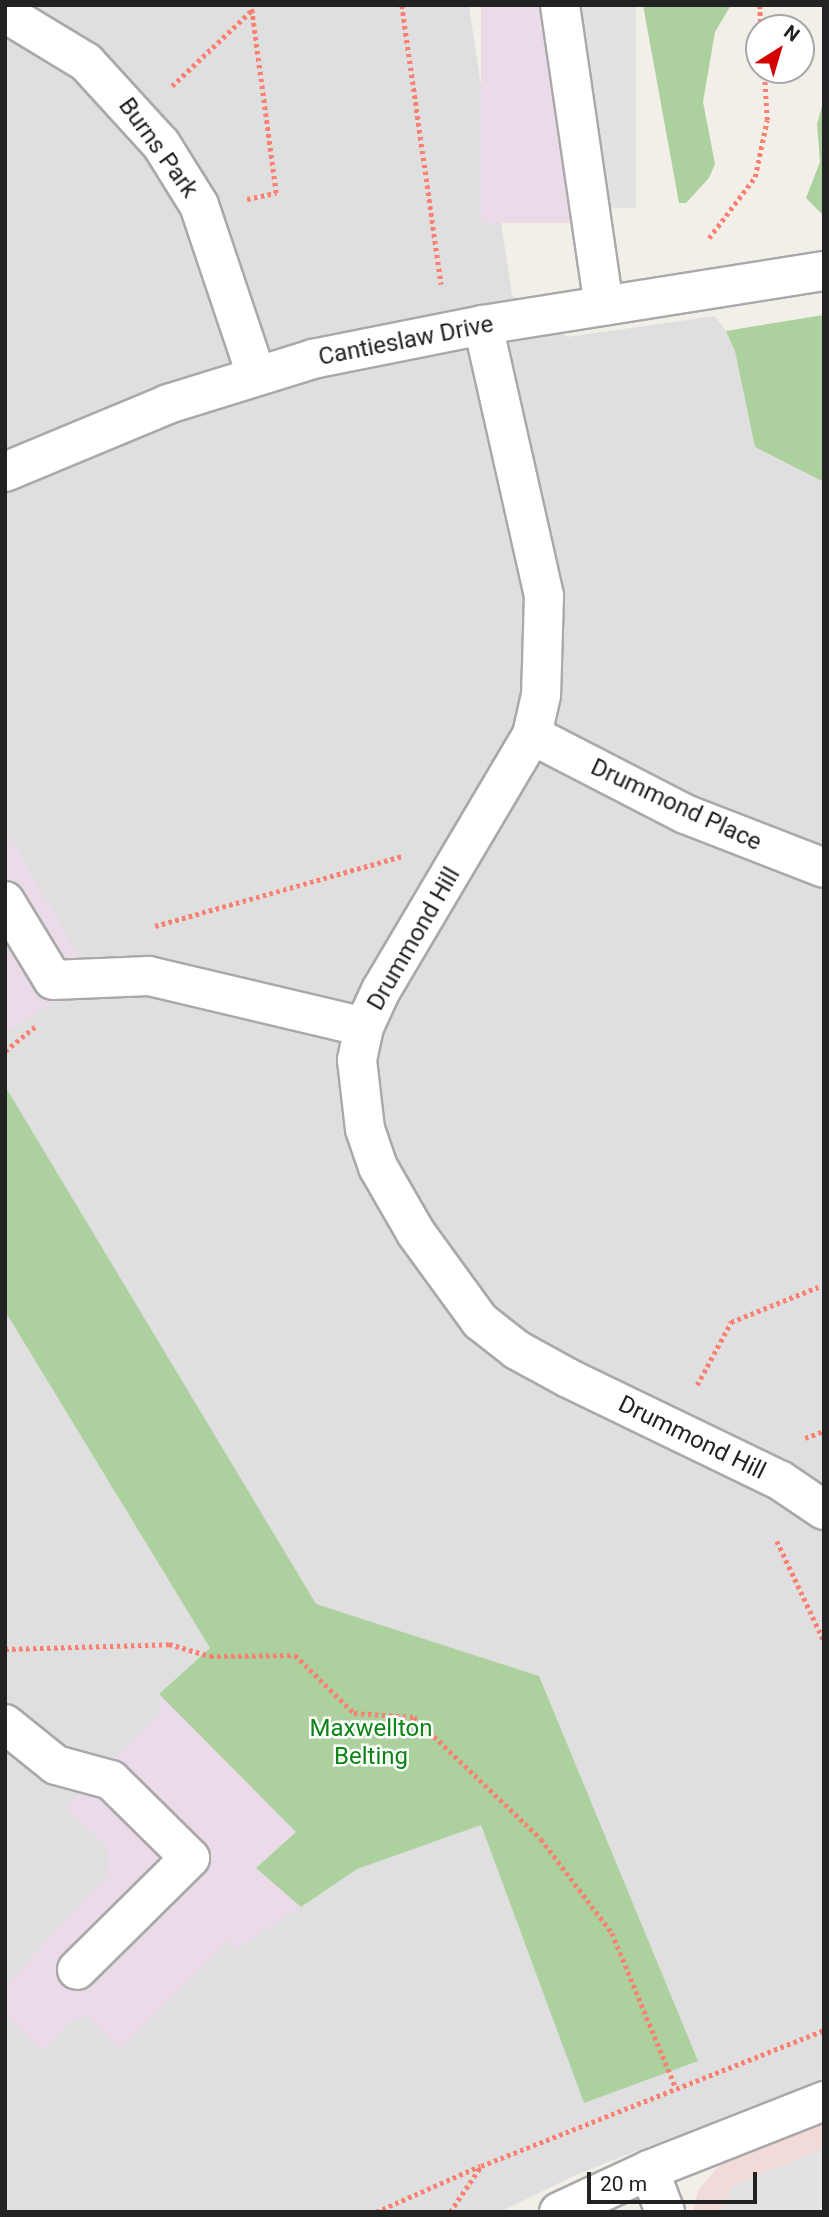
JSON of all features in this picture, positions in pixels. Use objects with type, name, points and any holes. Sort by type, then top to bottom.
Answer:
[{"type":"street","points":[[561,5],[604,306]]},
{"type":"street","name":"Burns Park","points":[[5,13],[86,62],[127,102],[167,153],[199,205],[219,253],[256,374]]},
{"type":"street","name":"Cantieslaw Drive","points":[[5,472],[168,404],[256,374],[483,325],[824,271]]},
{"type":"street","name":"Drummond Hill","points":[[483,325],[544,596],[545,668],[532,735],[381,990],[364,1027],[357,1060],[365,1129],[378,1167],[451,1287],[480,1321],[517,1350],[781,1481],[824,1510]]},
{"type":"street","name":"Drummond Place","points":[[532,735],[685,814],[824,868]]},
{"type":"street","points":[[5,901],[53,980],[149,976],[364,1027]]},
{"type":"street","points":[[5,1724],[57,1765],[111,1780],[190,1858],[77,1970]]},
{"type":"street","points":[[559,2212],[649,2170],[824,2101]]},
{"type":"street","points":[[649,2170],[665,2212]]},
{"type":"path","points":[[402,5],[442,289]]},
{"type":"path","points":[[164,93],[251,8]]},
{"type":"path","points":[[243,200],[276,193],[251,8]]},
{"type":"path","points":[[700,250],[755,177],[767,120],[765,84]]},
{"type":"path","points":[[146,928],[426,849],[455,866]]},
{"type":"path","points":[[673,1429],[731,1322],[818,1287]]},
{"type":"path","points":[[774,1534],[824,1642]]},
{"type":"path","points":[[5,1649],[169,1644],[210,1656],[295,1655],[354,1713],[414,1717],[541,1839],[612,1933],[675,2086]]},
{"type":"path","points":[[376,2212],[675,2086],[824,2030]]},
{"type":"path","points":[[450,2212],[481,2166]]},
{"type":"shaded area","points":[[5,5],[469,5],[512,295],[567,337],[715,316],[726,331],[824,315],[824,2078],[580,2173],[500,2212],[5,2212]]},
{"type":"shaded area","points":[[481,5],[583,5],[583,223],[481,223]]},
{"type":"shaded area","points":[[583,5],[636,5],[636,208],[583,208]]},
{"type":"shaded area","points":[[5,828],[78,956],[74,997],[57,1001],[5,1032]]},
{"type":"shaded area","points":[[159,1694],[296,1832],[256,1868],[301,1907],[234,1951],[228,1940],[120,2049],[86,2015],[72,2020],[42,2051],[5,2014],[5,1986],[107,1875],[110,1856],[104,1844],[66,1807],[161,1712]]},
{"type":"shaded area","points":[[824,2121],[824,2212],[693,2212],[698,2190],[724,2160]]},
{"type":"shaded area","points":[[824,2149],[824,2212],[721,2212],[733,2185]]},
{"type":"green space","points":[[643,5],[731,5],[715,32],[703,102],[715,164],[709,178],[686,203],[679,203]]},
{"type":"green space","points":[[824,99],[824,216],[806,198],[820,162],[817,124]]},
{"type":"green space","points":[[824,315],[824,482],[755,447],[735,351],[726,331]]},
{"type":"green space","name":"Maxwellton Belting","points":[[5,1086],[316,1604],[539,1676],[698,2061],[584,2103],[481,1825],[357,1869],[301,1907],[256,1868],[296,1832],[159,1694],[210,1648],[5,1311]]}]
